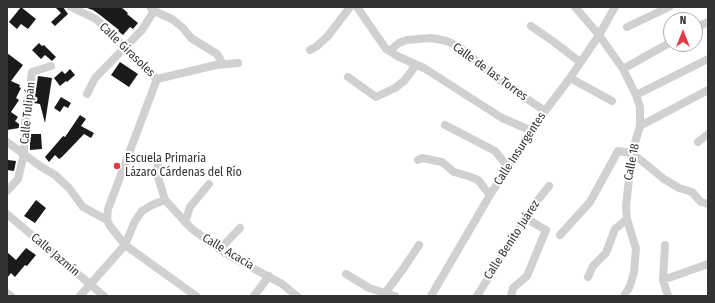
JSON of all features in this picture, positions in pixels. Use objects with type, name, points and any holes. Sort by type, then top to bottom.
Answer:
[{"type":"street","name":"Calle Girasoles","points":[[71,7],[96,19],[157,79],[108,209],[107,220]]},
{"type":"street","points":[[310,50],[328,36],[350,7]]},
{"type":"street","points":[[357,7],[381,43],[389,51],[424,68],[502,118],[532,131]]},
{"type":"street","name":"Calle 18","points":[[575,7],[599,35],[623,69],[636,95],[640,107],[640,126],[632,153],[626,206],[627,220],[636,249],[634,272],[630,286],[624,296]]},
{"type":"street","name":"Calle Insurgentes","points":[[431,296],[490,194],[545,111],[570,78],[599,35],[615,7]]},
{"type":"street","points":[[628,27],[669,7]]},
{"type":"street","points":[[88,94],[95,78],[142,30],[152,9],[172,19],[183,28],[191,38],[217,54],[223,64]]},
{"type":"street","points":[[530,26],[580,62]]},
{"type":"street","name":"Calle de las Torres","points":[[389,51],[399,42],[408,40],[431,38],[447,41],[461,48],[495,77],[545,111]]},
{"type":"street","points":[[623,69],[663,46]]},
{"type":"street","points":[[636,95],[708,59]]},
{"type":"street","points":[[157,79],[216,65],[238,63]]},
{"type":"street","points":[[348,77],[376,97],[395,88],[404,81],[416,65]]},
{"type":"street","name":"Calle Tulipán","points":[[7,191],[18,179],[24,154],[24,130],[32,72],[51,66]]},
{"type":"street","points":[[570,78],[612,101]]},
{"type":"street","points":[[640,126],[708,90]]},
{"type":"street","points":[[445,125],[495,151],[508,167]]},
{"type":"street","points":[[698,142],[708,134]]},
{"type":"street","points":[[7,142],[55,175],[69,188],[83,207],[107,220],[125,244],[196,296]]},
{"type":"street","points":[[560,235],[590,202],[616,152],[620,150],[632,153],[664,179],[680,188],[692,192],[701,202],[708,204]]},
{"type":"street","points":[[418,160],[422,158],[442,162],[454,172],[478,180],[490,194]]},
{"type":"street","points":[[80,296],[125,244],[135,221],[142,212],[152,205],[165,200],[158,177],[158,164]]},
{"type":"street","points":[[185,222],[190,207],[209,184]]},
{"type":"street","name":"Calle Benito Juárez","points":[[476,296],[534,205],[548,186]]},
{"type":"street","name":"Calle Acacia","points":[[165,200],[192,229],[220,249],[282,284],[297,296]]},
{"type":"street","name":"Calle Jazmín","points":[[7,214],[104,296]]},
{"type":"street","points":[[511,296],[513,288],[527,276],[546,230],[526,218]]},
{"type":"street","points":[[588,277],[593,266],[606,253],[615,229],[627,220]]},
{"type":"street","points":[[220,249],[240,228]]},
{"type":"street","points":[[386,292],[419,244]]},
{"type":"street","points":[[665,245],[665,268],[663,280],[668,296]]},
{"type":"street","points":[[663,280],[708,264]]},
{"type":"street","points":[[346,274],[369,288],[395,296]]},
{"type":"street","points":[[254,296],[269,276]]},
{"type":"street","points":[[7,293],[11,296]]},
{"type":"building","points":[[21,7],[36,19],[28,29],[21,24],[17,29],[9,22]]},
{"type":"building","points":[[55,7],[63,7],[68,14],[55,26],[51,22],[61,13]]},
{"type":"building","points":[[84,7],[121,7],[138,23],[133,29],[130,27],[123,35],[100,15],[93,10]]},
{"type":"building","points":[[39,43],[42,46],[44,45],[56,57],[52,61],[45,55],[41,59],[32,50]]},
{"type":"building","points":[[7,53],[23,65],[11,81],[20,85],[19,87],[21,88],[16,98],[19,100],[11,112],[18,117],[15,121],[19,124],[19,128],[7,130]]},
{"type":"building","points":[[120,62],[138,74],[129,87],[111,75]]},
{"type":"building","points":[[70,69],[75,75],[60,86],[54,78],[62,71],[65,74]]},
{"type":"building","points":[[38,76],[52,78],[45,123],[40,104],[34,103]]},
{"type":"building","points":[[61,97],[71,103],[68,108],[64,106],[60,112],[54,108]]},
{"type":"building","points":[[80,115],[86,119],[81,126],[94,133],[91,138],[84,134],[62,157],[59,159],[55,155],[49,162],[45,157],[63,136],[65,137]]},
{"type":"building","points":[[30,134],[41,134],[42,149],[30,150]]},
{"type":"building","points":[[8,160],[16,161],[14,171],[7,170]]},
{"type":"building","points":[[36,200],[46,208],[35,223],[24,216]]},
{"type":"building","points":[[26,248],[36,255],[15,277],[11,273],[7,278],[7,252],[16,260]]},
{"type":"place","name":"Escuela Primaria Lázaro Cárdenas del Río","points":[[117,166]]}]
